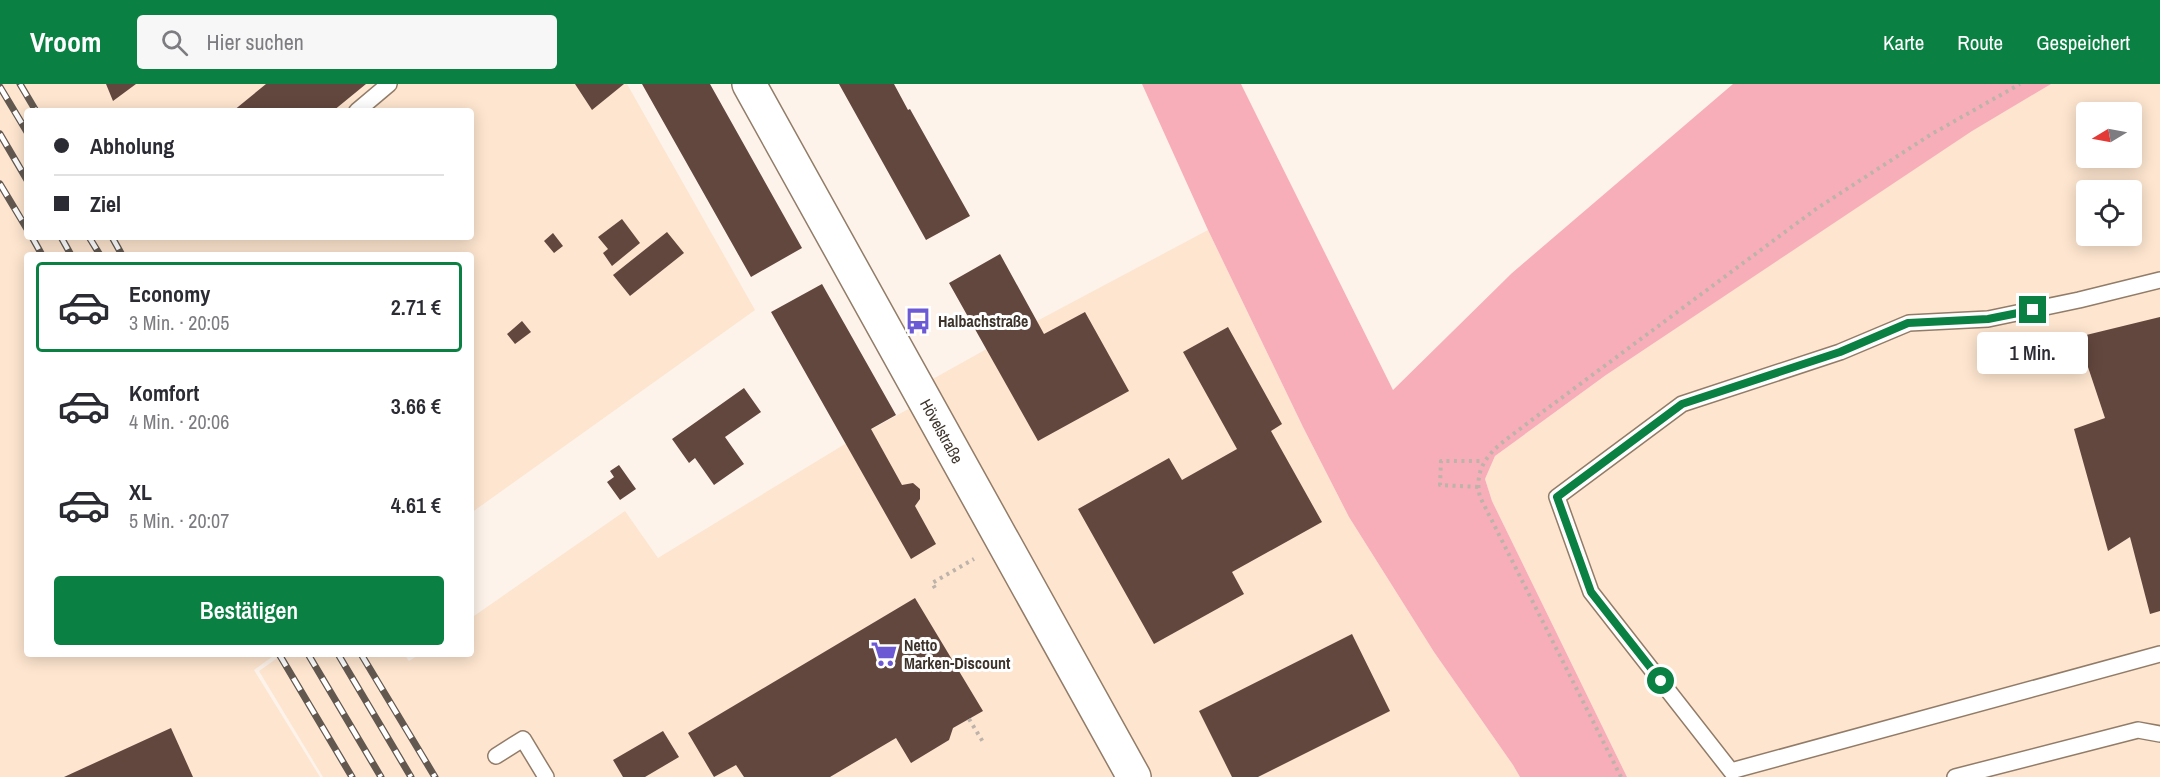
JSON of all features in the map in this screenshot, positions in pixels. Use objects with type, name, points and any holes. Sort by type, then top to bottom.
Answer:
[{"type":"main road","name":"Hövelstraße","points":[[749,84],[1134,777]]},
{"type":"lane","points":[[361,108],[389,84]]},
{"type":"lane","points":[[2160,280],[1988,319],[1908,323],[1840,352],[1682,404],[1557,497],[1591,592],[1731,771],[2160,654]]},
{"type":"lane","points":[[1955,777],[2138,730],[2160,734]]},
{"type":"lane","points":[[496,756],[523,740],[546,777]]},
{"type":"path","points":[[1478,487],[1440,485],[1441,461],[1484,461]]},
{"type":"path","points":[[935,588],[932,583],[1003,542]]},
{"type":"path","points":[[969,719],[983,742]]},
{"type":"shaded area","points":[[0,84],[627,84],[755,310],[474,511],[474,252],[24,252],[24,657],[272,657],[254,670],[320,777],[0,777]]},
{"type":"shaded area","points":[[1142,84],[1241,84],[1393,390],[1512,273],[1733,84],[2051,84],[1972,131],[1606,375],[1495,456],[1485,479],[1492,501],[1627,777],[1520,777],[1434,652],[1349,517],[1208,230]]},
{"type":"shaded area","points":[[2050,84],[2160,84],[2160,777],[1627,777],[1492,501],[1485,479],[1495,456],[1606,375],[1970,131]]},
{"type":"shaded area","points":[[1208,230],[1349,517],[1434,652],[1520,777],[1139,777],[922,385]]},
{"type":"shaded area","points":[[921,402],[1127,777],[323,777],[259,671],[279,657],[406,657],[409,661],[415,657],[474,657],[474,616],[625,511],[658,558],[845,444]]},
{"type":"building","points":[[106,84],[136,84],[113,101]]},
{"type":"building","points":[[266,84],[366,84],[337,108],[237,108]]},
{"type":"building","points":[[575,84],[624,84],[592,110]]},
{"type":"building","points":[[642,84],[710,84],[802,248],[751,277]]},
{"type":"building","points":[[839,84],[894,84],[970,216],[926,240]]},
{"type":"building","points":[[622,219],[640,243],[612,266],[603,253],[608,249],[598,237]]},
{"type":"building","points":[[667,232],[684,253],[630,296],[613,275]]},
{"type":"building","points":[[553,233],[563,246],[554,253],[544,241]]},
{"type":"building","points":[[1000,254],[1044,334],[1085,312],[1129,391],[1038,441],[949,283]]},
{"type":"building","points":[[822,284],[896,415],[871,429],[902,485],[913,483],[920,489],[920,499],[915,506],[936,544],[911,559],[771,312]]},
{"type":"building","points":[[2160,317],[2160,611],[2150,614],[2130,537],[2108,551],[2074,429],[2105,418],[2078,337]]},
{"type":"building","points":[[522,321],[531,332],[515,344],[507,334]]},
{"type":"building","points":[[1228,327],[1282,424],[1271,431],[1322,522],[1232,572],[1244,594],[1154,644],[1078,509],[1169,458],[1182,480],[1237,449],[1183,352]]},
{"type":"building","points":[[744,388],[761,412],[725,437],[744,464],[714,485],[695,458],[689,463],[672,439]]},
{"type":"building","points":[[619,465],[636,489],[620,500],[607,482],[614,477],[610,471]]},
{"type":"building","name":"Netto Marken-Discount","points":[[915,598],[983,711],[953,728],[949,740],[911,763],[896,738],[830,777],[744,777],[736,765],[714,777],[688,733]]},
{"type":"building","points":[[1352,634],[1390,711],[1258,777],[1232,777],[1199,711]]},
{"type":"building","points":[[171,728],[193,777],[64,777]]},
{"type":"building","points":[[663,731],[679,757],[645,777],[623,777],[613,760]]},
{"type":"railway","points":[[20,84],[34,108]]},
{"type":"railway","points":[[0,87],[24,127]]},
{"type":"railway","points":[[0,134],[24,175]]},
{"type":"railway","points":[[0,184],[24,224]]},
{"type":"railway","points":[[34,240],[40,252]]},
{"type":"railway","points":[[63,240],[69,252]]},
{"type":"railway","points":[[91,240],[98,252]]},
{"type":"railway","points":[[114,240],[120,252]]},
{"type":"railway","points":[[281,657],[352,777]]},
{"type":"railway","points":[[310,657],[381,777]]},
{"type":"railway","points":[[340,657],[411,777]]},
{"type":"railway","points":[[363,657],[435,777]]},
{"type":"place","name":"Halbachstraße","points":[[918,321]]},
{"type":"place","name":"Netto Marken-Discount","points":[[884,654]]},
{"type":"route","points":[[1661,681],[1591,592],[1557,497],[1682,404],[1840,352],[1908,323],[1988,319],[2033,310]]}]
